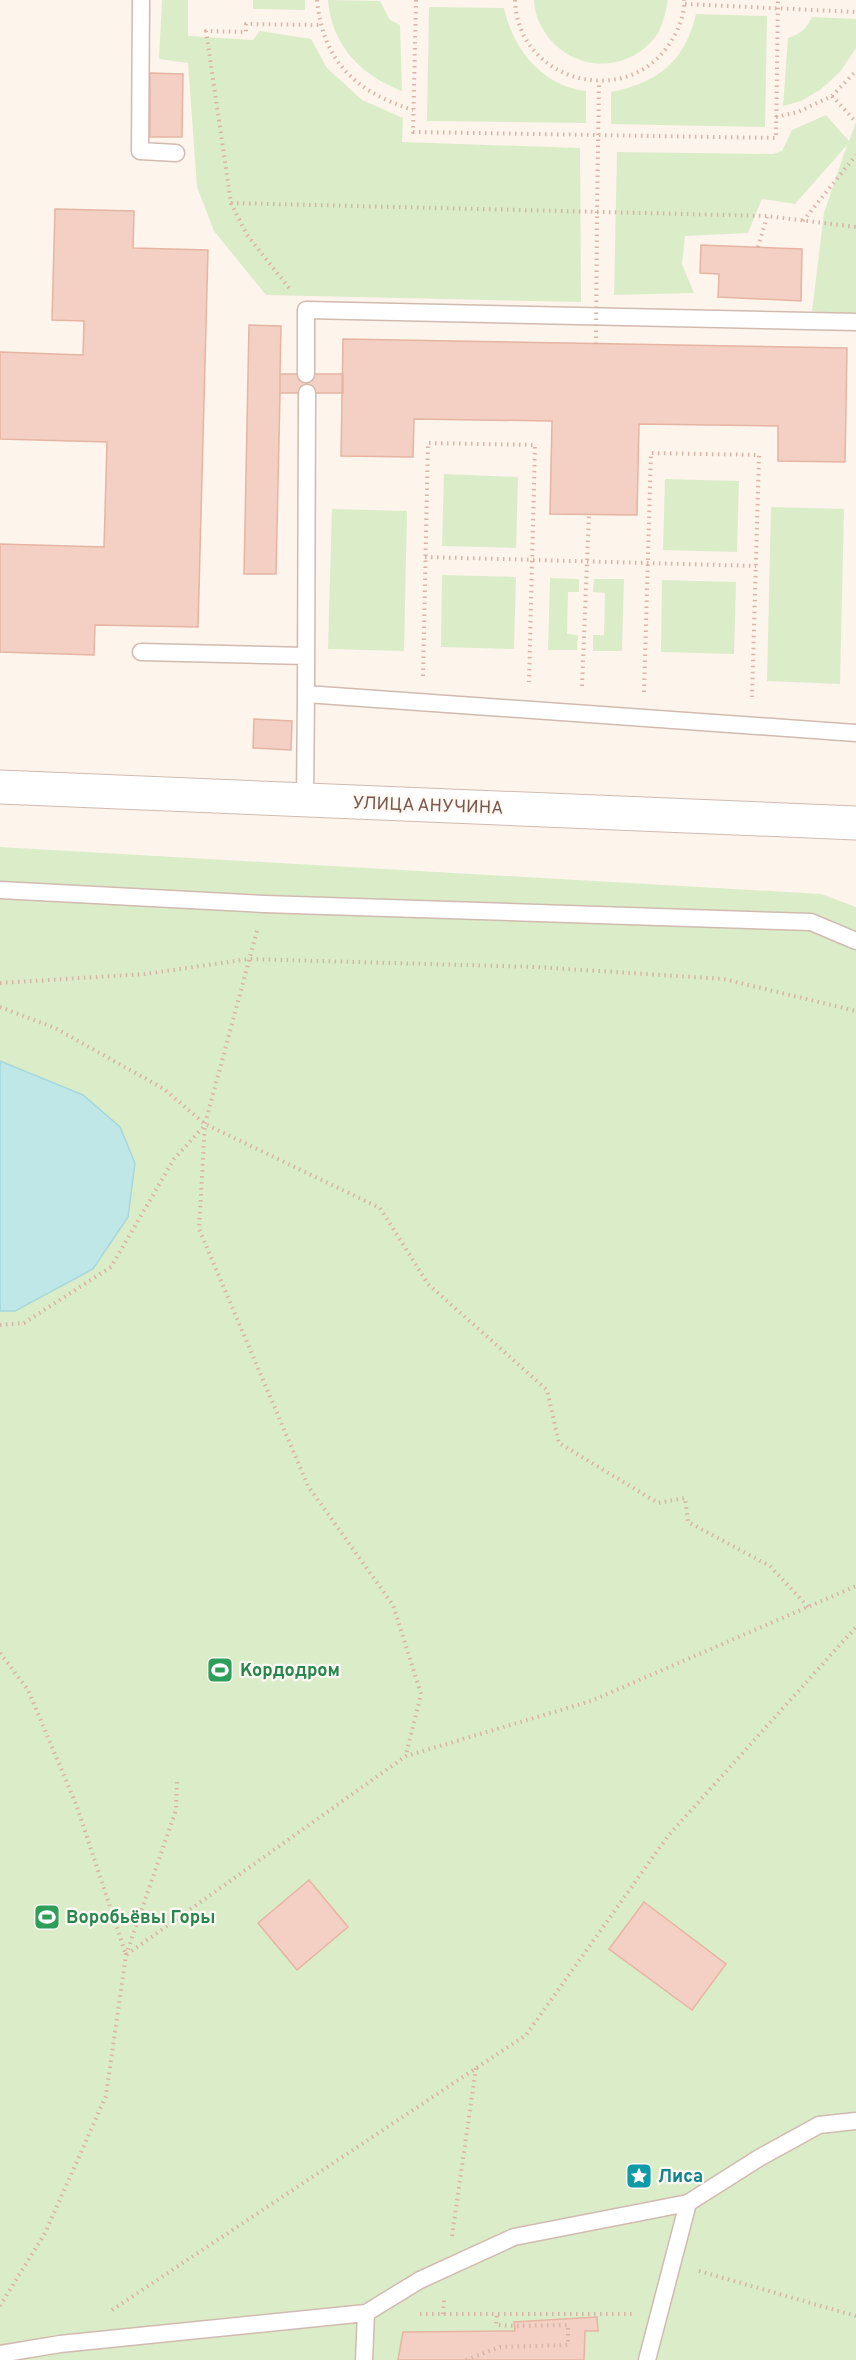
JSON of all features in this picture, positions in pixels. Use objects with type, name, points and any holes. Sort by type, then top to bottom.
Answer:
[{"type":"street","name":"УЛИЦА АНУЧИНА","points":[[0,787],[856,823]]},
{"type":"lane","points":[[141,0],[140,151],[176,153]]},
{"type":"lane","points":[[306,374],[306,310],[856,322]]},
{"type":"lane","points":[[305,800],[307,393]]},
{"type":"lane","points":[[141,652],[306,656]]},
{"type":"lane","points":[[306,694],[856,733]]},
{"type":"lane","points":[[0,890],[264,904],[811,922],[856,941]]},
{"type":"lane","points":[[0,2354],[60,2344],[366,2313],[420,2280],[514,2237],[688,2203],[759,2158],[819,2125],[856,2121]]},
{"type":"lane","points":[[647,2360],[688,2203]]},
{"type":"lane","points":[[364,2360],[366,2313]]},
{"type":"path","points":[[317,0],[319,25],[335,59],[360,86],[393,104],[414,110]]},
{"type":"path","points":[[416,0],[413,132],[776,138],[778,0]]},
{"type":"path","points":[[515,0],[521,29],[536,54],[558,71],[585,81],[613,81],[640,72],[662,55],[678,31],[684,2],[856,12]]},
{"type":"path","points":[[306,310],[247,235],[231,203],[206,31],[246,32],[246,24],[319,25]]},
{"type":"path","points":[[776,117],[798,112],[832,96],[856,72]]},
{"type":"path","points":[[597,344],[599,81]]},
{"type":"path","points":[[832,96],[856,122]]},
{"type":"path","points":[[803,221],[856,155]]},
{"type":"path","points":[[231,203],[767,216],[856,227]]},
{"type":"path","points":[[758,247],[767,216]]},
{"type":"path","points":[[422,702],[428,443],[536,445],[528,710]]},
{"type":"path","points":[[643,718],[651,453],[759,455],[751,725]]},
{"type":"path","points":[[581,714],[589,514]]},
{"type":"path","points":[[425,556],[756,566]]},
{"type":"path","points":[[264,904],[205,1124],[199,1229],[308,1486],[393,1605],[421,1694],[406,1756]]},
{"type":"path","points":[[0,983],[145,974],[249,959],[536,967],[724,979],[856,1011]]},
{"type":"path","points":[[0,1006],[55,1028],[164,1089],[205,1124],[380,1208],[428,1284],[547,1390],[559,1443],[658,1503],[685,1498],[688,1522],[770,1566],[808,1607]]},
{"type":"path","points":[[0,1325],[24,1323],[111,1268],[174,1159],[205,1124]]},
{"type":"path","points":[[126,1955],[406,1756],[591,1701],[856,1586]]},
{"type":"path","points":[[110,2311],[526,2035],[668,1836],[856,1628]]},
{"type":"path","points":[[0,1653],[28,1690],[75,1804],[126,1955]]},
{"type":"path","points":[[0,2306],[45,2233],[106,2096],[126,1955],[176,1810],[177,1779]]},
{"type":"path","points":[[443,2314],[476,2068]]},
{"type":"path","points":[[672,2264],[856,2316]]},
{"type":"path","points":[[366,2313],[659,2314]]},
{"type":"path","points":[[466,2360],[500,2347],[568,2345],[568,2325],[496,2325],[497,2314]]},
{"type":"green space","points":[[162,0],[188,0],[188,36],[253,40],[260,31],[311,39],[327,68],[362,100],[403,118],[402,142],[580,148],[581,302],[266,295],[214,231],[197,187],[188,63],[159,59]]},
{"type":"green space","points":[[253,0],[305,0],[305,10],[253,9]]},
{"type":"green space","points":[[328,0],[380,1],[390,20],[400,25],[402,91],[374,77],[351,56],[335,31]]},
{"type":"green space","points":[[534,0],[668,0],[660,28],[651,42],[638,53],[624,60],[594,63],[580,60],[566,53],[554,43],[540,24]]},
{"type":"green space","points":[[429,7],[504,8],[515,38],[532,63],[556,82],[586,91],[586,123],[427,121]]},
{"type":"green space","points":[[696,14],[767,16],[765,127],[611,124],[611,92],[642,83],[667,68],[685,45]]},
{"type":"green space","points":[[812,17],[856,19],[856,48],[840,72],[820,90],[801,101],[783,106],[788,38],[803,30]]},
{"type":"green space","points":[[826,115],[849,141],[856,122],[856,316],[812,311],[824,213],[847,145],[795,204],[762,199],[748,233],[685,236],[682,264],[694,293],[614,295],[617,152],[773,154],[782,151],[792,130]]},
{"type":"green space","points":[[444,474],[518,477],[516,548],[442,546]]},
{"type":"green space","points":[[665,479],[739,481],[737,552],[663,550]]},
{"type":"green space","points":[[771,507],[844,509],[840,684],[767,681]]},
{"type":"green space","points":[[332,509],[407,511],[404,651],[328,649]]},
{"type":"green space","points":[[442,575],[516,577],[514,649],[441,647]]},
{"type":"green space","points":[[550,578],[579,579],[579,592],[568,592],[567,634],[578,635],[577,650],[548,650]]},
{"type":"green space","points":[[594,579],[624,579],[622,651],[593,651],[593,635],[604,635],[605,593],[593,592]]},
{"type":"green space","points":[[662,580],[736,582],[734,654],[661,652]]},
{"type":"green space","points":[[0,847],[821,894],[856,907],[856,2360],[0,2360]]},
{"type":"water","points":[[0,1061],[83,1095],[120,1127],[135,1163],[128,1217],[93,1269],[15,1311],[0,1311]]},
{"type":"building","points":[[150,73],[183,74],[182,137],[150,137]]},
{"type":"building","points":[[55,209],[134,211],[133,248],[208,250],[198,627],[95,625],[94,655],[0,652],[0,544],[104,547],[107,442],[0,439],[0,352],[83,355],[84,321],[52,320]]},
{"type":"building","points":[[701,245],[802,249],[801,301],[718,297],[719,274],[700,273]]},
{"type":"building","points":[[249,325],[281,326],[280,374],[343,374],[343,393],[280,393],[276,574],[244,574]]},
{"type":"building","points":[[343,339],[847,348],[845,462],[778,461],[778,426],[639,424],[637,515],[550,514],[552,421],[414,419],[413,457],[341,456]]},
{"type":"building","points":[[280,374],[343,374],[343,393],[280,393]]},
{"type":"building","points":[[254,719],[292,721],[291,750],[253,748]]},
{"type":"building","points":[[309,1880],[348,1927],[297,1970],[258,1923]]},
{"type":"building","points":[[644,1902],[726,1964],[692,2010],[609,1949]]},
{"type":"building","points":[[597,2317],[598,2331],[585,2331],[584,2360],[398,2360],[403,2332],[515,2331],[514,2322]]},
{"type":"place","name":"Кордодром","points":[[220,1670]]},
{"type":"place","name":"Воробьёвы Горы","points":[[47,1917]]},
{"type":"place","name":"Лиса","points":[[639,2176]]}]
